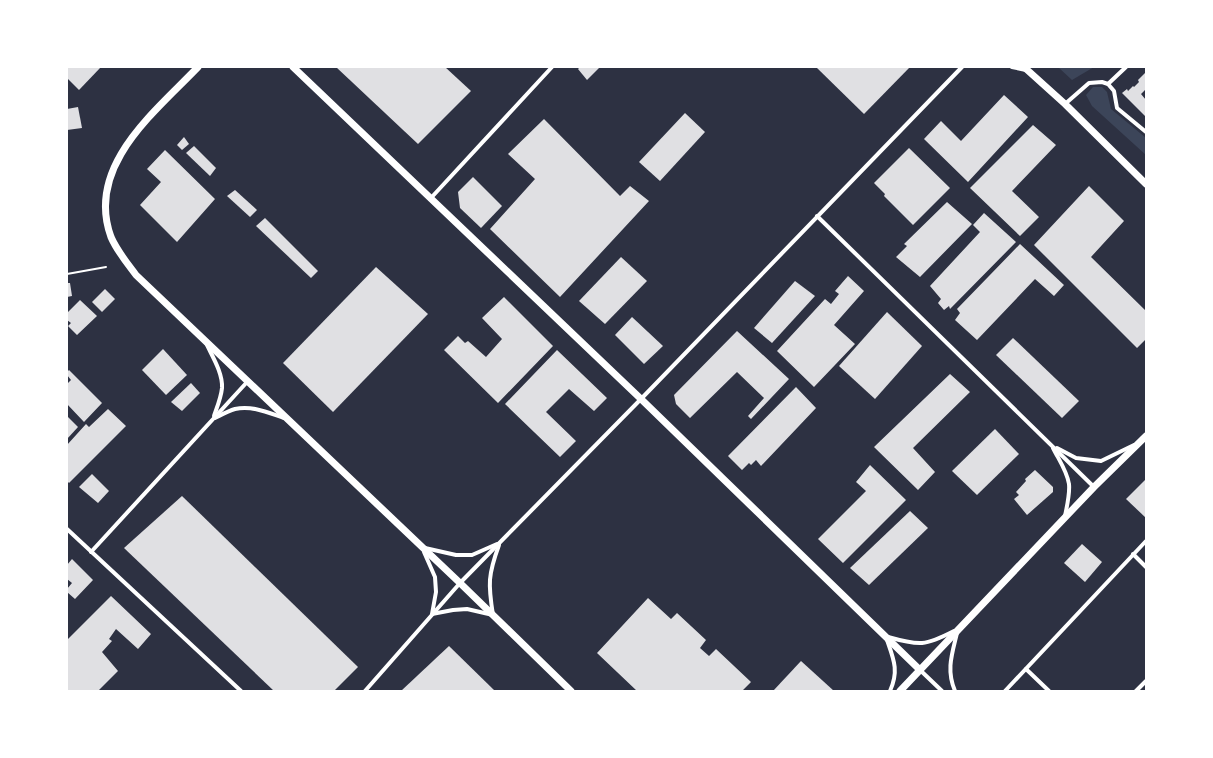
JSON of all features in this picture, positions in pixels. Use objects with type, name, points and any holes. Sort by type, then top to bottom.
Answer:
[{"type":"street","points":[[198,67],[144,123],[122,151],[111,173],[106,196],[106,220],[112,238],[122,258],[136,275],[460,583],[571,691]]},
{"type":"street","points":[[293,67],[641,399],[942,691]]},
{"type":"street","points":[[430,199],[552,67]]},
{"type":"street","points":[[365,691],[460,583],[641,399],[962,67]]},
{"type":"street","points":[[1012,67],[1026,69],[1065,104],[1146,184]]},
{"type":"street","points":[[1108,84],[1126,67]]},
{"type":"street","points":[[1065,104],[1088,82],[1102,82],[1108,84],[1114,91],[1117,108],[1146,132]]},
{"type":"street","points":[[817,216],[1094,487]]},
{"type":"street","points":[[204,339],[219,371],[222,387],[220,401],[212,420]]},
{"type":"street","points":[[91,552],[248,381]]},
{"type":"street","points":[[212,420],[234,410],[245,408],[254,409],[288,419]]},
{"type":"street","points":[[900,691],[1064,518],[1146,436]]},
{"type":"street","points":[[1051,444],[1076,458],[1101,461],[1139,443]]},
{"type":"street","points":[[1051,444],[1065,472],[1069,484],[1064,518]]},
{"type":"street","points":[[67,529],[241,691]]},
{"type":"street","points":[[1004,691],[1026,670],[1146,541]]},
{"type":"street","points":[[423,548],[456,555],[472,554],[500,543]]},
{"type":"street","points":[[493,615],[489,584],[491,567],[500,543]]},
{"type":"street","points":[[423,548],[434,577],[436,592],[432,614]]},
{"type":"street","points":[[1133,554],[1146,567]]},
{"type":"street","points":[[432,614],[467,609],[493,615]]},
{"type":"street","points":[[886,636],[921,644],[933,642],[958,630]]},
{"type":"street","points":[[955,691],[950,680],[950,661],[958,630]]},
{"type":"street","points":[[886,636],[894,658],[896,670],[890,691]]},
{"type":"street","points":[[1026,670],[1049,691]]},
{"type":"street","points":[[1136,691],[1146,681]]},
{"type":"path","points":[[67,274],[106,267]]},
{"type":"shaded area","points":[[1058,67],[1094,67],[1072,80]]},
{"type":"shaded area","points":[[1093,87],[1102,87],[1107,92],[1111,109],[1146,138],[1146,155],[1092,106],[1086,95]]},
{"type":"building","points":[[67,67],[101,67],[79,90],[67,78]]},
{"type":"building","points":[[336,67],[445,67],[471,91],[418,144]]},
{"type":"building","points":[[580,67],[600,67],[587,80],[578,69]]},
{"type":"building","points":[[816,67],[910,67],[864,114]]},
{"type":"building","points":[[1146,72],[1146,89],[1141,94],[1146,100],[1146,117],[1122,93],[1127,89],[1128,91],[1133,86],[1134,87],[1139,82],[1138,80]]},
{"type":"building","points":[[1004,95],[1028,117],[968,182],[924,139],[941,121],[961,141]]},
{"type":"building","points":[[78,107],[82,128],[67,130],[67,109]]},
{"type":"building","points":[[685,113],[705,132],[660,181],[639,162]]},
{"type":"building","points":[[544,119],[620,196],[630,186],[649,201],[560,297],[490,229],[535,179],[508,154]]},
{"type":"building","points":[[1033,125],[1056,145],[1012,191],[1039,217],[1020,236],[970,188]]},
{"type":"building","points":[[184,137],[189,144],[182,150],[177,145]]},
{"type":"building","points":[[194,146],[216,168],[210,176],[186,153]]},
{"type":"building","points":[[909,148],[950,188],[913,225],[884,196],[885,194],[874,183]]},
{"type":"building","points":[[165,150],[215,199],[177,242],[140,205],[161,182],[147,169]]},
{"type":"building","points":[[473,177],[502,206],[481,228],[460,208],[458,192]]},
{"type":"building","points":[[1089,186],[1124,221],[1091,257],[1146,311],[1146,339],[1137,348],[1034,245]]},
{"type":"building","points":[[235,190],[257,210],[250,217],[227,196]]},
{"type":"building","points":[[947,202],[972,224],[920,277],[896,257],[907,246],[904,244]]},
{"type":"building","points":[[984,213],[1016,242],[950,309],[949,306],[944,310],[938,303],[941,299],[930,286],[980,232],[973,225]]},
{"type":"building","points":[[265,218],[318,271],[311,278],[256,226]]},
{"type":"building","points":[[1020,244],[1064,285],[1054,296],[1035,279],[977,340],[955,320],[960,313],[957,309]]},
{"type":"building","points":[[621,257],[647,281],[605,324],[579,301]]},
{"type":"building","points":[[376,267],[428,314],[333,412],[283,363]]},
{"type":"building","points":[[848,276],[864,291],[834,325],[855,344],[814,387],[777,351],[825,299],[831,304],[839,294],[835,291]]},
{"type":"building","points":[[795,281],[815,296],[772,343],[754,328]]},
{"type":"building","points":[[67,283],[70,283],[72,296],[67,297]]},
{"type":"building","points":[[105,289],[115,299],[102,312],[92,302]]},
{"type":"building","points":[[504,297],[553,346],[498,403],[444,350],[458,336],[465,343],[468,341],[486,357],[502,339],[482,318]]},
{"type":"building","points":[[80,300],[97,316],[77,335],[68,326],[71,323],[67,320],[67,313]]},
{"type":"building","points":[[887,312],[922,346],[875,399],[839,366]]},
{"type":"building","points":[[632,317],[663,346],[644,364],[615,335]]},
{"type":"building","points":[[737,331],[789,379],[751,419],[748,416],[764,398],[737,372],[690,418],[676,404],[674,395]]},
{"type":"building","points":[[1013,338],[1079,401],[1062,418],[996,355]]},
{"type":"building","points":[[163,349],[187,375],[166,395],[142,370]]},
{"type":"building","points":[[557,350],[607,398],[594,411],[569,389],[546,412],[576,441],[560,457],[505,404]]},
{"type":"building","points":[[69,370],[102,403],[84,422],[67,404],[67,384],[71,380],[67,375]]},
{"type":"building","points":[[950,374],[970,392],[913,448],[935,472],[918,490],[874,447]]},
{"type":"building","points":[[191,383],[200,393],[182,411],[171,402]]},
{"type":"building","points":[[796,387],[816,408],[761,466],[756,460],[751,465],[749,463],[742,470],[728,456]]},
{"type":"building","points":[[108,409],[126,426],[69,483],[67,481],[67,445],[86,424],[89,427]]},
{"type":"building","points":[[67,416],[78,427],[67,439]]},
{"type":"building","points":[[995,429],[1019,454],[977,495],[952,471]]},
{"type":"building","points":[[870,465],[906,500],[843,563],[818,539],[866,491],[856,482]]},
{"type":"building","points":[[1035,470],[1053,487],[1053,492],[1027,515],[1014,499],[1019,495],[1016,492],[1026,481],[1025,479]]},
{"type":"building","points":[[92,474],[109,491],[98,503],[79,487]]},
{"type":"building","points":[[1145,480],[1146,482],[1146,518],[1126,499]]},
{"type":"building","points":[[182,496],[358,667],[334,691],[274,691],[124,548]]},
{"type":"building","points":[[910,511],[928,528],[869,585],[850,568]]},
{"type":"building","points":[[1082,544],[1102,562],[1085,582],[1064,563]]},
{"type":"building","points":[[72,559],[93,580],[75,599],[67,592],[67,589],[72,583],[67,579],[67,565]]},
{"type":"building","points":[[111,596],[151,634],[138,649],[116,629],[109,639],[112,641],[102,652],[118,671],[98,691],[67,691],[67,640]]},
{"type":"building","points":[[648,598],[671,619],[677,613],[706,640],[700,648],[709,656],[716,649],[751,682],[742,691],[637,691],[597,653]]},
{"type":"building","points":[[449,646],[495,691],[401,691]]},
{"type":"building","points":[[801,661],[834,691],[773,691]]}]
